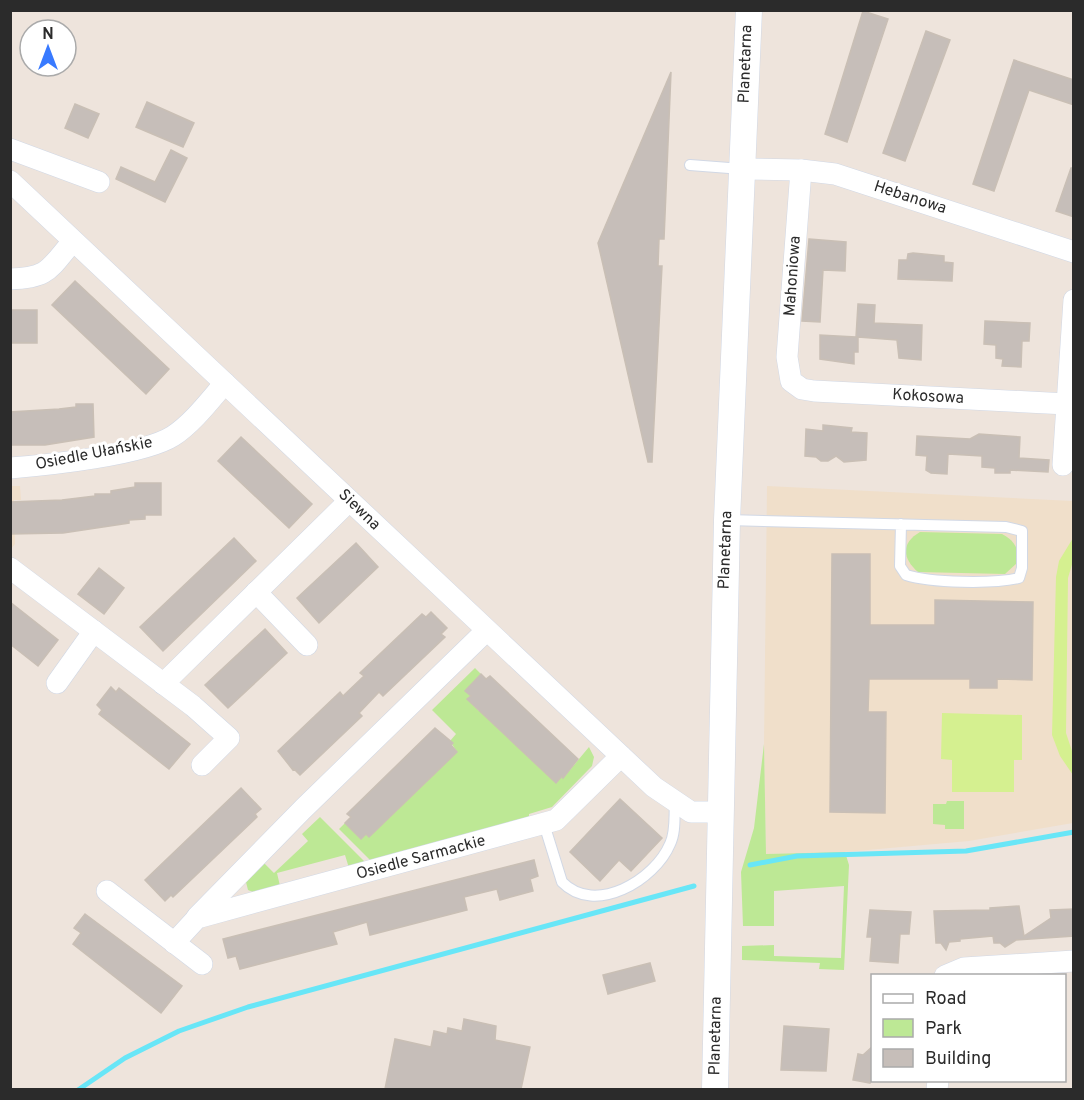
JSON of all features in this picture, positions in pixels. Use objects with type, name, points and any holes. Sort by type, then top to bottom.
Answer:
[{"type":"street","name":"Planetarna","points":[[715,1089],[727,520],[748,10]]},
{"type":"street","points":[[10,149],[99,182]]},
{"type":"street","name":"Hebanowa","points":[[742,169],[801,170],[848,177],[1074,252]]},
{"type":"street","name":"Mahoniowa","points":[[791,381],[787,357],[801,170]]},
{"type":"street","name":"Siewna","points":[[10,181],[621,756],[675,802],[695,813],[720,812]]},
{"type":"street","points":[[10,279],[34,279],[48,271],[73,241]]},
{"type":"street","points":[[1063,465],[1074,300]]},
{"type":"street","name":"Kokosowa","points":[[791,381],[802,388],[814,391],[1067,404]]},
{"type":"street","name":"Osiedle Ułańskie","points":[[10,468],[57,464],[148,446],[173,436],[225,383]]},
{"type":"street","points":[[163,684],[350,501]]},
{"type":"street","points":[[10,568],[163,684],[229,738],[202,765]]},
{"type":"street","points":[[256,592],[307,645]]},
{"type":"street","points":[[57,683],[94,631]]},
{"type":"street","points":[[174,943],[303,809],[486,631]]},
{"type":"street","name":"Osiedle Sarmackie","points":[[197,918],[544,824],[564,815],[621,756]]},
{"type":"street","points":[[107,891],[202,964]]},
{"type":"street","points":[[948,974],[964,968],[1074,961]]},
{"type":"lane","points":[[690,165],[742,169]]},
{"type":"lane","points":[[727,520],[1006,526],[1022,531],[1022,568],[1019,578],[1006,581],[930,579],[906,575],[900,566],[901,524]]},
{"type":"lane","points":[[544,824],[557,872],[564,885],[579,893],[598,895],[622,890],[637,882],[669,848],[673,834],[675,802]]},
{"type":"lane","points":[[564,885],[572,877]]},
{"type":"shaded area","points":[[11,486],[20,486],[21,500],[14,500],[15,544],[11,549]]},
{"type":"shaded area","points":[[767,486],[1073,501],[1073,823],[969,841],[845,852],[766,854],[764,744]]},
{"type":"green space","points":[[920,532],[1002,534],[1015,546],[1018,553],[1017,563],[1005,574],[918,572],[909,561],[906,551],[909,541]]},
{"type":"green space","points":[[1073,538],[1073,561],[1068,578],[1066,733],[1073,754],[1073,775],[1060,756],[1052,735],[1056,577],[1059,561]]},
{"type":"green space","points":[[475,668],[481,674],[466,691],[471,696],[467,699],[479,711],[483,707],[491,721],[505,729],[502,732],[540,768],[544,765],[564,777],[589,747],[594,757],[592,766],[552,807],[529,814],[529,817],[372,862],[339,829],[345,823],[361,839],[366,834],[369,837],[457,752],[450,741],[456,734],[432,710]]},
{"type":"green space","points":[[942,713],[1022,715],[1022,760],[1014,760],[1014,792],[952,792],[952,760],[941,759]]},
{"type":"green space","points":[[764,744],[766,854],[845,852],[849,865],[844,970],[819,969],[820,963],[742,960],[742,946],[774,945],[774,956],[841,958],[844,886],[774,891],[774,926],[743,926],[741,872],[754,828]]},
{"type":"green space","points":[[947,801],[964,801],[964,829],[945,829],[945,825],[933,824],[933,804],[946,804]]},
{"type":"green space","points":[[320,817],[366,863],[349,868],[345,855],[277,873],[280,886],[253,892],[248,890],[246,882],[264,863],[274,873],[308,841],[302,834]]},
{"type":"building","points":[[863,11],[888,19],[847,142],[825,134]]},
{"type":"building","points":[[926,31],[950,40],[905,161],[883,153]]},
{"type":"building","points":[[1014,60],[1074,80],[1074,105],[1029,90],[994,191],[973,184]]},
{"type":"building","points":[[671,72],[664,239],[659,239],[658,266],[662,266],[652,462],[648,462],[598,243]]},
{"type":"building","points":[[147,102],[194,123],[183,147],[136,127]]},
{"type":"building","points":[[75,104],[99,114],[88,138],[65,128]]},
{"type":"building","points":[[171,150],[187,158],[165,202],[116,179],[121,167],[155,182]]},
{"type":"building","points":[[1071,168],[1074,168],[1074,217],[1056,211]]},
{"type":"building","points":[[809,239],[846,242],[845,271],[823,270],[820,322],[802,321]]},
{"type":"building","points":[[908,254],[944,256],[944,262],[953,263],[952,281],[898,279],[899,260],[907,260]]},
{"type":"building","points":[[75,281],[169,369],[146,394],[52,305]]},
{"type":"building","points":[[858,304],[875,305],[874,323],[922,325],[921,360],[899,358],[897,340],[858,337],[858,352],[854,352],[854,364],[820,359],[820,335],[856,337]]},
{"type":"building","points":[[10,310],[37,310],[37,343],[10,343]]},
{"type":"building","points":[[985,321],[1030,323],[1029,341],[1022,341],[1021,367],[1002,366],[1003,359],[996,358],[996,345],[984,344]]},
{"type":"building","points":[[76,404],[93,404],[94,437],[45,445],[11,445],[10,412],[76,407]]},
{"type":"building","points":[[823,425],[852,428],[851,432],[867,433],[866,460],[844,462],[836,456],[828,461],[821,461],[816,457],[805,456],[806,429],[823,431]]},
{"type":"building","points":[[979,434],[1020,437],[1019,458],[1049,460],[1048,472],[1010,470],[1010,473],[995,473],[995,468],[982,467],[982,456],[948,454],[947,474],[931,473],[926,470],[927,456],[916,455],[917,436],[970,439]]},
{"type":"building","points":[[241,437],[312,504],[289,528],[218,461]]},
{"type":"building","points":[[135,483],[161,483],[161,515],[145,515],[145,519],[129,520],[129,523],[63,533],[10,534],[10,502],[62,500],[95,496],[95,494],[111,494],[111,491],[135,487]]},
{"type":"building","points":[[234,538],[256,561],[163,651],[140,627]]},
{"type":"building","points":[[356,543],[378,567],[319,623],[297,598]]},
{"type":"building","points":[[832,554],[870,554],[870,625],[935,625],[935,600],[1033,602],[1032,680],[997,679],[997,688],[970,688],[970,679],[869,679],[868,712],[886,712],[885,813],[830,812]]},
{"type":"building","points":[[99,568],[124,588],[104,614],[78,594]]},
{"type":"building","points":[[10,602],[58,640],[38,666],[10,644]]},
{"type":"building","points":[[431,612],[447,628],[441,634],[445,637],[383,696],[379,692],[359,713],[362,716],[300,775],[293,770],[278,751],[340,692],[343,696],[364,676],[360,673],[422,614],[426,617]]},
{"type":"building","points":[[265,629],[287,653],[228,708],[205,685]]},
{"type":"building","points":[[481,674],[486,679],[490,676],[578,759],[563,778],[562,776],[556,783],[467,699],[471,696],[465,691]]},
{"type":"building","points":[[111,687],[116,692],[119,688],[190,744],[169,769],[99,714],[102,710],[97,705]]},
{"type":"building","points":[[435,728],[453,743],[451,745],[457,752],[369,837],[366,834],[361,839],[345,823],[351,817],[347,814]]},
{"type":"building","points":[[241,788],[261,809],[255,814],[257,817],[173,897],[171,895],[165,901],[145,880]]},
{"type":"building","points":[[620,799],[662,838],[631,871],[619,860],[600,881],[570,852]]},
{"type":"building","points":[[534,860],[538,876],[530,879],[533,891],[500,900],[497,889],[464,897],[467,910],[370,935],[367,922],[333,932],[337,944],[240,969],[236,956],[228,958],[223,939]]},
{"type":"building","points":[[1019,906],[1024,936],[1051,918],[1050,910],[1074,909],[1074,936],[1016,940],[1005,947],[1000,943],[994,943],[993,936],[960,939],[960,941],[949,942],[946,950],[941,943],[936,943],[934,911],[990,910],[990,908]]},
{"type":"building","points":[[870,910],[911,912],[909,934],[900,934],[898,963],[870,961],[872,937],[867,937]]},
{"type":"building","points":[[85,914],[182,986],[161,1013],[73,944],[81,933],[74,928]]},
{"type":"building","points":[[650,963],[655,981],[608,994],[603,975]]},
{"type":"building","points":[[464,1019],[496,1026],[495,1040],[530,1047],[521,1089],[385,1089],[395,1039],[431,1047],[434,1031],[447,1034],[448,1028],[462,1031]]},
{"type":"building","points":[[784,1026],[829,1029],[826,1071],[781,1070]]},
{"type":"building","points":[[871,1048],[870,1083],[853,1080],[858,1054],[863,1055]]},
{"type":"waterway","points":[[750,865],[797,856],[966,851],[1074,832]]},
{"type":"waterway","points":[[78,1090],[125,1058],[179,1031],[248,1007],[694,886]]}]
